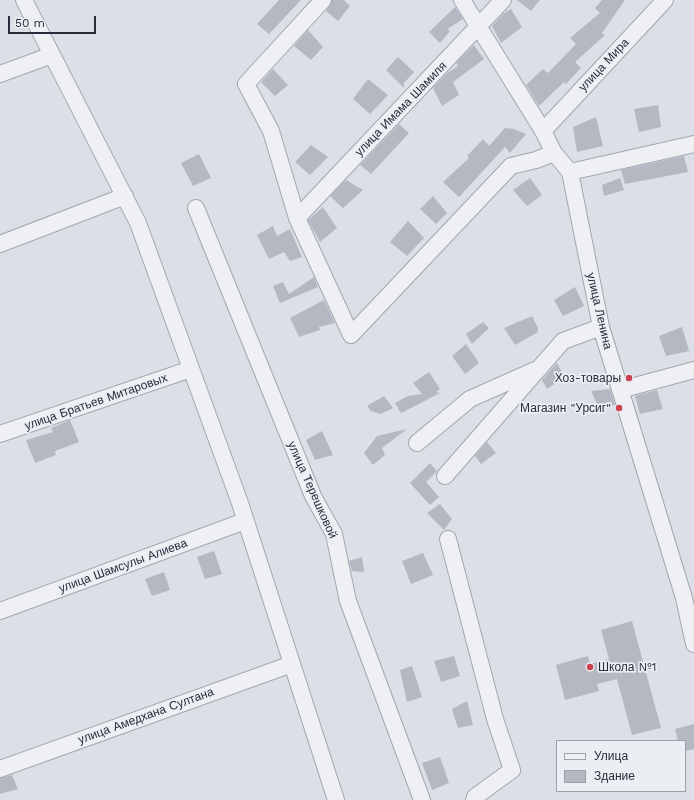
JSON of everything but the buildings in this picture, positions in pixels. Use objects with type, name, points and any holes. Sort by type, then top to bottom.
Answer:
[{"type":"street","points":[[24,0],[138,223],[245,521],[336,800]]},
{"type":"street","points":[[323,0],[246,84],[271,131],[297,218],[351,335],[511,166],[536,160],[554,153]]},
{"type":"street","name":"улица Ленина","points":[[462,0],[543,131],[554,153],[570,172],[601,327],[620,390],[689,596],[694,644]]},
{"type":"street","name":"улица Имама Шамиля","points":[[297,218],[503,0]]},
{"type":"street","name":"улица Мира","points":[[543,131],[665,0]]},
{"type":"street","points":[[0,74],[52,55]]},
{"type":"street","points":[[570,172],[694,144]]},
{"type":"street","points":[[0,244],[125,196]]},
{"type":"street","name":"улица Терешковой","points":[[196,208],[313,496],[334,534],[348,601],[422,800]]},
{"type":"street","points":[[445,476],[493,424],[538,368],[563,341],[601,327]]},
{"type":"street","points":[[417,443],[470,399],[538,368]]},
{"type":"street","name":"улица Братьев Митаровых","points":[[0,434],[191,369]]},
{"type":"street","points":[[620,390],[694,370]]},
{"type":"street","name":"улица Шамсулы Алиева","points":[[0,611],[245,521]]},
{"type":"street","points":[[448,539],[494,719],[512,770],[475,797],[474,800]]},
{"type":"street","name":"улица Амедхана Султана","points":[[0,769],[292,664]]},
{"type":"place","name":"Хоз-товары","points":[[629,378]]},
{"type":"place","name":"Магазин \"Урсиг\"","points":[[619,408]]},
{"type":"place","name":"Школа №1","points":[[590,667]]}]
